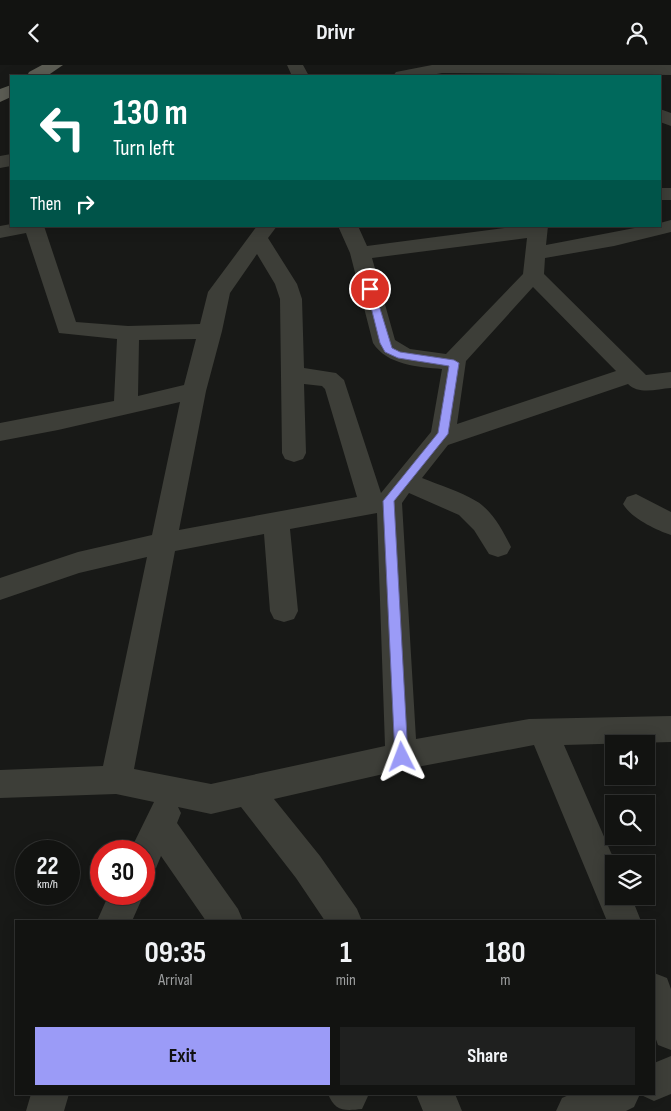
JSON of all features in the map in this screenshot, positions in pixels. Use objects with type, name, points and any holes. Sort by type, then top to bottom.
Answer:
[{"type":"main road","points":[[37,75],[55,65]]},
{"type":"street","points":[[408,75],[441,67],[504,73],[597,68],[671,70]]},
{"type":"street","points":[[360,253],[536,246],[614,240],[671,226]]},
{"type":"street","points":[[0,232],[27,227]]},
{"type":"street","points":[[32,227],[66,328],[128,333],[211,331]]},
{"type":"street","points":[[348,227],[360,253],[384,343],[389,350],[398,355],[454,363]]},
{"type":"street","points":[[116,780],[194,391],[220,292],[262,232],[290,292],[294,453]]},
{"type":"street","points":[[389,495],[443,434],[455,359],[536,246]]},
{"type":"street","points":[[536,246],[632,374],[642,383],[671,380]]},
{"type":"street","points":[[126,406],[128,333]]},
{"type":"street","points":[[439,439],[632,374]]},
{"type":"street","points":[[292,375],[322,378],[336,386],[389,495],[402,757]]},
{"type":"street","points":[[0,432],[194,391]]},
{"type":"street","points":[[0,589],[78,563],[162,543],[276,522],[389,495],[468,508],[483,523],[498,547]]},
{"type":"street","points":[[636,504],[671,525]]},
{"type":"street","points":[[276,522],[284,611]]},
{"type":"street","points":[[0,784],[116,780],[176,794],[211,799],[529,731],[671,729]]},
{"type":"street","points":[[543,731],[624,920]]},
{"type":"street","points":[[249,792],[308,867],[344,920]]},
{"type":"street","points":[[152,840],[176,794]]},
{"type":"street","points":[[159,825],[225,920]]},
{"type":"street","points":[[114,920],[122,905]]},
{"type":"street","points":[[655,993],[671,1032]]},
{"type":"street","points":[[655,1081],[671,1075]]},
{"type":"street","points":[[45,1111],[50,1095]]},
{"type":"street","points":[[435,1095],[443,1111]]},
{"type":"street","points":[[575,1111],[618,1095]]},
{"type":"route","points":[[370,289],[384,343],[389,350],[398,355],[454,363],[443,434],[389,501],[402,757]]}]
